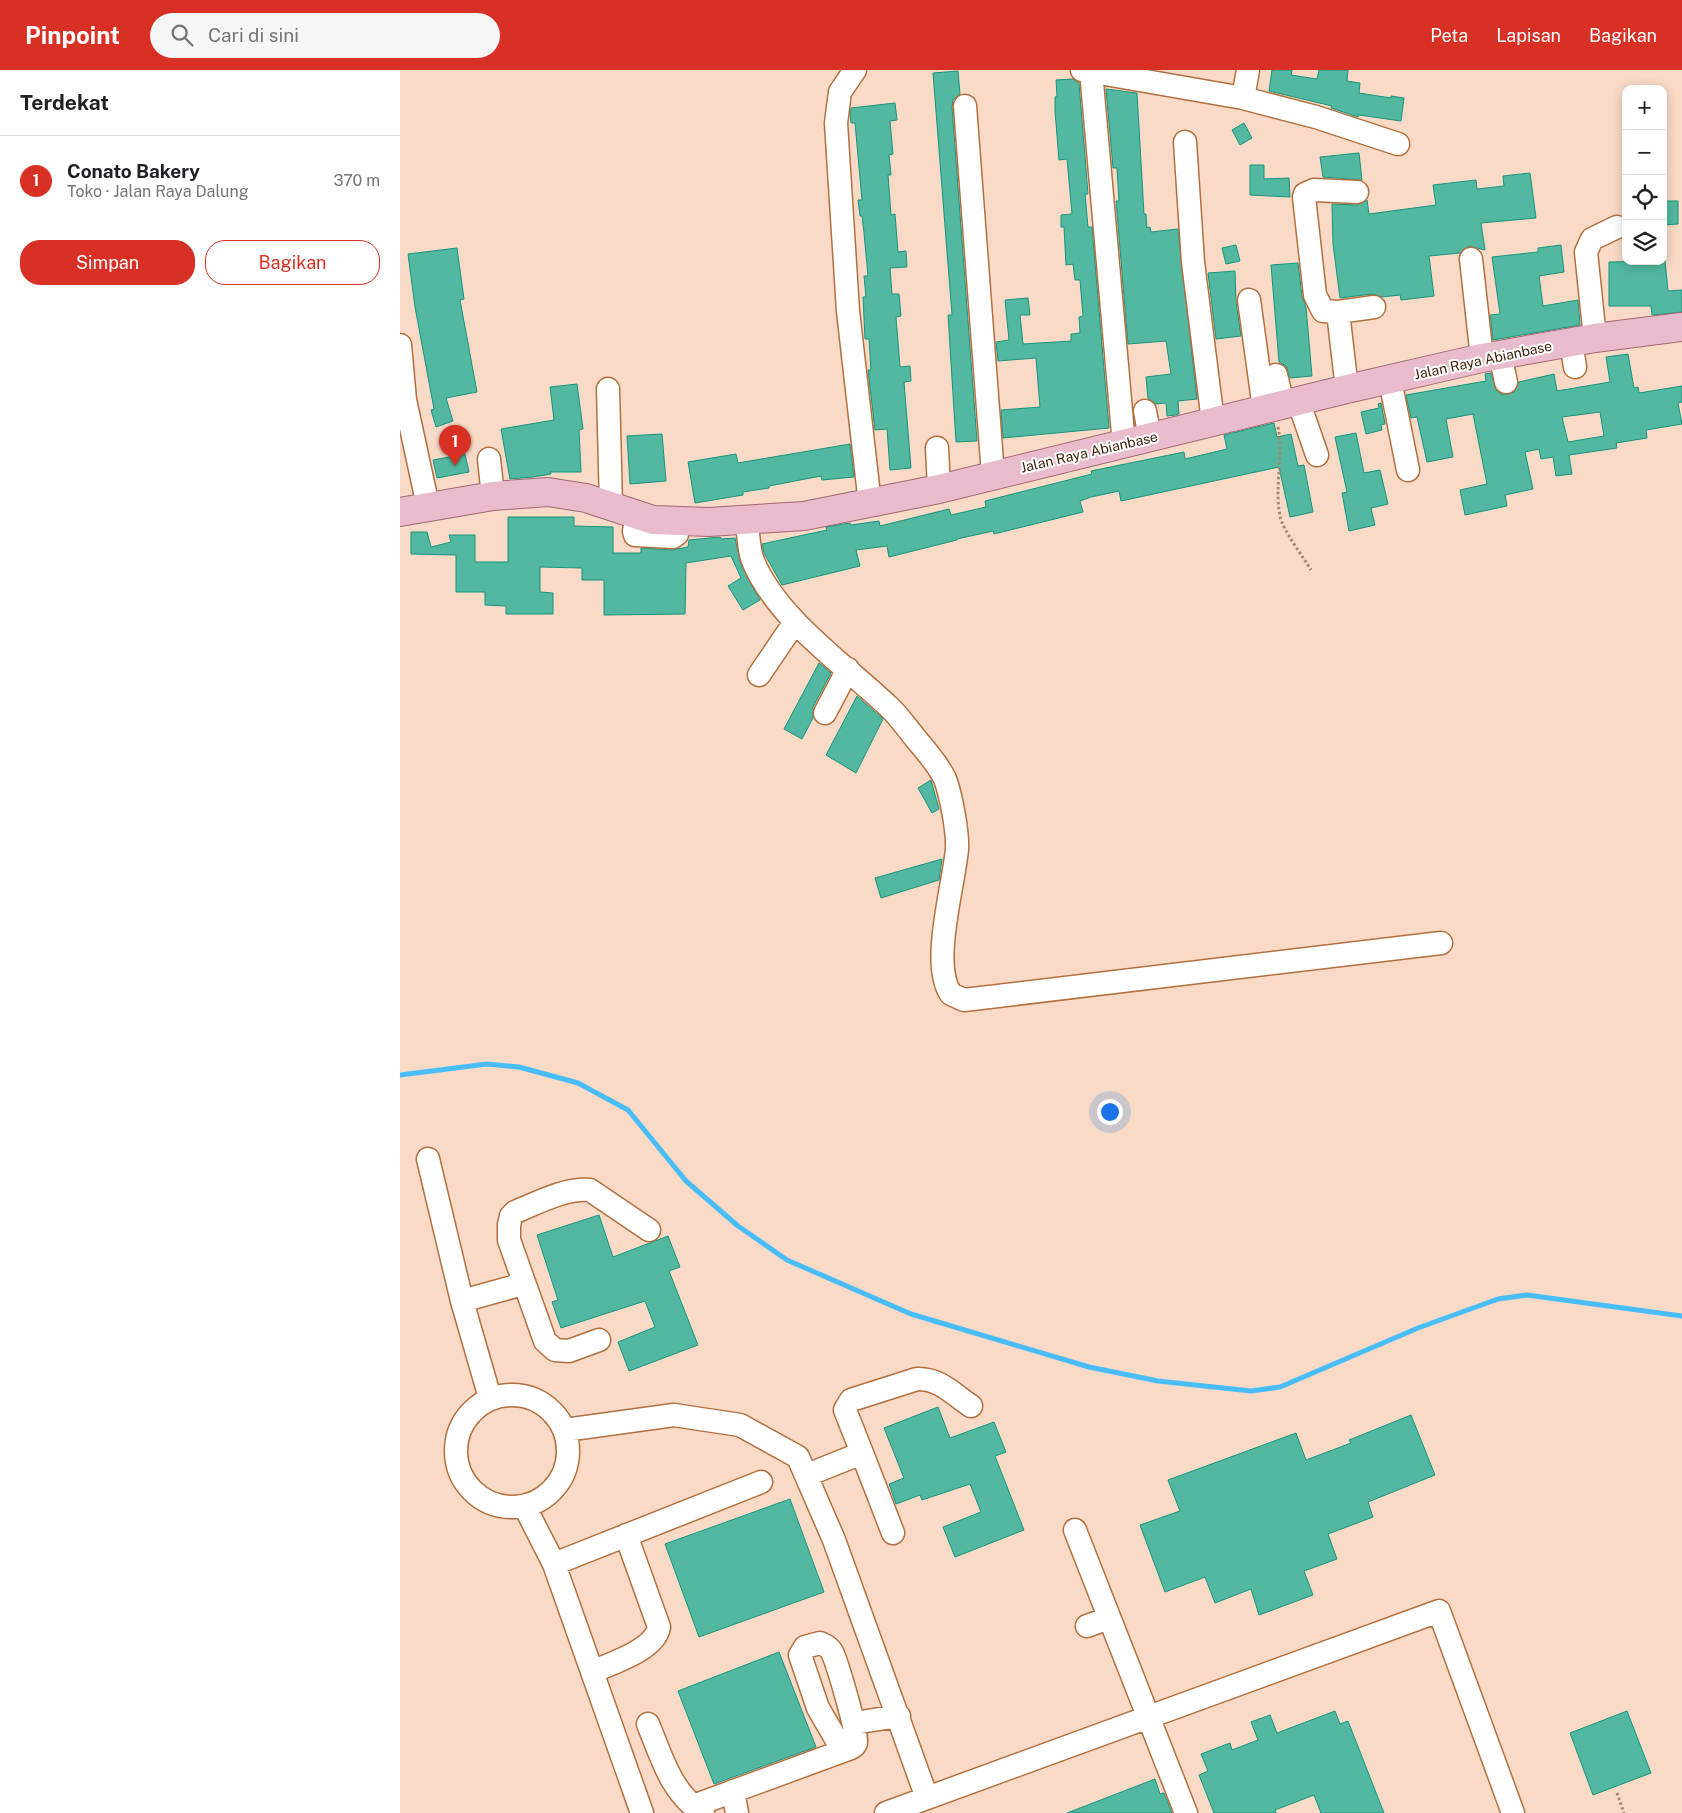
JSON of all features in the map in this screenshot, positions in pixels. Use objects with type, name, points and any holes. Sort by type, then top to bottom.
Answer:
[{"type":"main road","name":"Jalan Raya Abianbase","points":[[400,512],[493,496],[536,492],[561,493],[611,506],[653,520],[677,522],[804,516],[939,489],[1124,445],[1280,405],[1491,356],[1580,349],[1682,327]]},
{"type":"street","points":[[855,70],[840,92],[836,123],[848,311],[870,504]]},
{"type":"street","points":[[1243,98],[1248,70]]},
{"type":"street","points":[[1124,445],[1087,71],[1190,79],[1243,98],[1316,117],[1398,144]]},
{"type":"street","points":[[965,106],[993,475]]},
{"type":"street","points":[[1186,142],[1193,262],[1213,422]]},
{"type":"street","points":[[1357,192],[1314,190],[1305,194],[1315,295],[1323,312],[1374,307]]},
{"type":"street","points":[[1580,349],[1586,252],[1592,239],[1617,227]]},
{"type":"street","points":[[1471,259],[1491,356],[1506,382]]},
{"type":"street","points":[[1249,300],[1280,405],[1317,455]]},
{"type":"street","points":[[1338,312],[1347,389]]},
{"type":"street","points":[[400,344],[406,400],[428,506]]},
{"type":"street","points":[[1276,375],[1280,405]]},
{"type":"street","points":[[1390,380],[1408,470]]},
{"type":"street","points":[[608,389],[611,506]]},
{"type":"street","points":[[1145,411],[1150,438]]},
{"type":"street","points":[[937,448],[939,489]]},
{"type":"street","points":[[488,459],[493,496]]},
{"type":"street","points":[[746,520],[753,560],[765,582],[795,622],[892,709],[936,763],[951,796],[957,846],[953,884],[946,910],[944,972],[948,990],[951,994],[964,1000],[1441,942]]},
{"type":"street","points":[[759,675],[795,622]]},
{"type":"street","points":[[825,712],[848,669]]},
{"type":"street","points":[[428,1159],[462,1301],[490,1398]]},
{"type":"street","points":[[599,1340],[570,1351],[555,1350],[544,1341],[509,1240],[511,1216],[515,1212],[565,1192],[580,1189],[590,1190],[650,1230]]},
{"type":"street","points":[[462,1301],[523,1284]]},
{"type":"street","points":[[893,1533],[845,1410],[851,1400],[917,1379],[928,1379],[938,1382],[971,1406]]},
{"type":"street","points":[[520,1394],[547,1406],[565,1430],[568,1462],[553,1491],[525,1507],[492,1505],[465,1484],[454,1451],[464,1419],[490,1398],[520,1394]]},
{"type":"street","points":[[565,1430],[674,1415],[740,1425],[798,1456],[834,1540],[927,1798]]},
{"type":"street","points":[[806,1475],[862,1453]]},
{"type":"street","points":[[554,1564],[761,1482]]},
{"type":"street","points":[[525,1507],[554,1564],[642,1813]]},
{"type":"street","points":[[1075,1530],[1186,1813]]},
{"type":"street","points":[[592,1672],[651,1643],[658,1632],[659,1626],[626,1535]]},
{"type":"street","points":[[886,1813],[1440,1610],[1513,1813]]},
{"type":"street","points":[[1087,1626],[1109,1618]]},
{"type":"street","points":[[648,1724],[674,1786],[698,1810],[733,1791],[843,1751],[856,1742],[854,1723],[832,1652],[820,1643],[805,1647],[800,1654],[810,1689],[843,1751]]},
{"type":"street","points":[[854,1723],[899,1716]]},
{"type":"street","points":[[733,1791],[737,1813]]},
{"type":"path","points":[[1280,405],[1280,462],[1277,483],[1280,518],[1311,570]]},
{"type":"path","points":[[1617,1793],[1624,1813]]},
{"type":"building","points":[[1272,70],[1292,70],[1291,75],[1317,79],[1319,70],[1348,70],[1347,81],[1360,83],[1359,93],[1404,98],[1401,121],[1359,115],[1358,117],[1331,108],[1332,106],[1269,91]]},
{"type":"building","points":[[958,71],[960,94],[953,100],[952,107],[977,441],[956,442],[948,315],[952,315],[933,73]]},
{"type":"building","points":[[1073,79],[1079,83],[1088,194],[1085,194],[1088,227],[1092,227],[1109,428],[1003,438],[1001,410],[1040,407],[1036,358],[998,361],[996,342],[1009,340],[1005,300],[1028,298],[1030,315],[1020,315],[1023,344],[1071,341],[1071,334],[1080,333],[1079,317],[1083,316],[1080,280],[1075,280],[1073,264],[1066,265],[1064,227],[1061,227],[1061,215],[1072,214],[1067,159],[1059,160],[1055,111],[1055,97],[1057,96],[1056,80]]},
{"type":"building","points":[[1106,89],[1137,93],[1144,214],[1146,214],[1147,228],[1150,227],[1151,232],[1178,229],[1197,399],[1178,401],[1179,414],[1176,415],[1167,416],[1166,403],[1156,404],[1148,398],[1146,377],[1171,374],[1166,341],[1128,344],[1116,201],[1119,201],[1117,168],[1113,168]]},
{"type":"building","points":[[895,103],[897,120],[890,121],[893,154],[889,155],[891,175],[888,175],[891,215],[895,214],[898,252],[906,251],[907,267],[890,268],[892,294],[899,294],[901,316],[896,317],[900,367],[910,366],[911,381],[904,382],[911,468],[890,470],[887,429],[875,430],[868,370],[871,370],[869,339],[865,339],[863,297],[866,297],[864,276],[868,276],[862,216],[860,216],[858,200],[862,200],[855,123],[851,123],[850,114],[851,108]]},
{"type":"building","points":[[1244,123],[1252,138],[1240,145],[1232,130]]},
{"type":"building","points":[[1359,153],[1362,180],[1323,177],[1320,157]]},
{"type":"building","points":[[1250,165],[1264,165],[1264,179],[1289,178],[1290,197],[1250,195]]},
{"type":"building","points":[[1530,173],[1536,218],[1481,223],[1485,250],[1469,246],[1460,253],[1429,256],[1434,296],[1401,300],[1400,295],[1382,297],[1372,294],[1340,298],[1333,244],[1332,204],[1357,205],[1367,200],[1369,214],[1436,205],[1433,185],[1476,180],[1477,189],[1504,186],[1503,176]]},
{"type":"building","points":[[1667,201],[1678,201],[1678,224],[1667,225]]},
{"type":"building","points":[[1236,245],[1240,261],[1226,264],[1222,248]]},
{"type":"building","points":[[1561,245],[1564,272],[1539,276],[1543,306],[1578,300],[1580,325],[1493,340],[1490,315],[1500,314],[1492,257],[1538,252],[1538,248]]},
{"type":"building","points":[[457,248],[464,299],[460,300],[477,392],[446,398],[453,421],[436,427],[431,410],[434,409],[415,307],[408,254]]},
{"type":"building","points":[[1609,262],[1622,262],[1622,265],[1665,265],[1668,291],[1682,290],[1682,312],[1652,315],[1651,306],[1609,306]]},
{"type":"building","points":[[1298,263],[1302,296],[1306,307],[1312,376],[1290,378],[1286,366],[1279,362],[1271,265]]},
{"type":"building","points":[[1235,271],[1236,302],[1241,336],[1216,339],[1208,273]]},
{"type":"building","points":[[1628,354],[1634,388],[1638,387],[1639,393],[1682,386],[1682,402],[1678,403],[1682,424],[1646,430],[1647,438],[1616,443],[1617,448],[1569,455],[1572,474],[1556,476],[1553,457],[1541,459],[1539,449],[1525,452],[1533,489],[1505,495],[1507,506],[1465,515],[1460,490],[1487,484],[1473,414],[1446,419],[1453,457],[1427,462],[1417,417],[1411,418],[1406,395],[1486,381],[1485,374],[1491,373],[1496,390],[1502,395],[1514,392],[1519,382],[1554,374],[1557,391],[1610,382],[1606,357]],"holes":[[[1600,412],[1604,436],[1568,442],[1562,417]]]},
{"type":"building","points":[[577,384],[583,429],[579,430],[581,472],[550,472],[551,474],[510,479],[501,429],[554,420],[550,387]]},
{"type":"building","points":[[1381,403],[1385,424],[1381,425],[1382,430],[1366,434],[1361,412],[1379,408],[1378,404]]},
{"type":"building","points":[[1274,423],[1277,437],[1291,434],[1298,466],[1304,465],[1313,512],[1290,517],[1279,467],[1121,501],[1119,491],[1091,497],[1080,501],[1083,512],[994,534],[993,531],[957,539],[889,557],[887,546],[856,550],[860,566],[782,585],[764,553],[762,544],[827,530],[826,527],[879,521],[880,526],[949,509],[951,515],[986,507],[985,501],[1092,474],[1091,471],[1184,452],[1185,459],[1227,449],[1224,435]]},
{"type":"building","points":[[1356,433],[1364,473],[1380,470],[1388,504],[1371,508],[1375,525],[1349,531],[1342,493],[1347,492],[1335,437]]},
{"type":"building","points":[[662,434],[666,481],[630,484],[627,436]]},
{"type":"building","points":[[850,444],[854,477],[822,480],[821,476],[743,492],[743,495],[695,503],[688,462],[736,454],[738,463]]},
{"type":"building","points":[[465,454],[469,472],[437,478],[433,460]]},
{"type":"building","points":[[508,517],[574,517],[574,526],[613,527],[613,553],[641,553],[641,548],[672,550],[688,547],[689,540],[720,537],[721,539],[735,538],[741,565],[760,600],[743,610],[728,586],[741,578],[731,556],[686,563],[685,614],[604,615],[604,580],[582,580],[582,568],[540,567],[540,592],[553,593],[553,614],[506,614],[506,606],[485,605],[485,592],[456,592],[456,555],[411,554],[411,532],[427,532],[431,547],[451,542],[449,535],[475,535],[475,562],[508,562]]},
{"type":"building","points":[[819,663],[831,673],[813,707],[813,718],[802,739],[784,729]]},
{"type":"building","points":[[857,696],[883,719],[856,773],[826,755]]},
{"type":"building","points":[[931,780],[939,809],[932,813],[918,788]]},
{"type":"building","points":[[942,859],[939,880],[881,898],[875,878]]},
{"type":"building","points":[[599,1215],[613,1257],[668,1236],[680,1267],[669,1271],[698,1345],[629,1371],[618,1342],[655,1327],[645,1301],[561,1328],[552,1302],[558,1300],[537,1235]]},
{"type":"building","points":[[938,1407],[950,1438],[994,1422],[1006,1452],[995,1456],[1024,1530],[955,1557],[943,1527],[981,1512],[970,1484],[922,1500],[920,1495],[896,1504],[889,1484],[904,1478],[884,1428]]},
{"type":"building","points":[[1411,1415],[1435,1475],[1368,1502],[1373,1517],[1328,1534],[1337,1559],[1304,1571],[1313,1595],[1259,1615],[1251,1589],[1215,1603],[1205,1577],[1165,1592],[1140,1525],[1180,1511],[1168,1480],[1296,1433],[1306,1460],[1351,1443],[1349,1440]]},
{"type":"building","points":[[790,1499],[824,1592],[699,1637],[665,1544]]},
{"type":"building","points":[[779,1652],[816,1747],[714,1784],[678,1691]]},
{"type":"building","points":[[1335,1711],[1340,1724],[1348,1721],[1384,1813],[1321,1813],[1314,1795],[1275,1810],[1276,1813],[1214,1813],[1199,1775],[1208,1771],[1201,1754],[1230,1743],[1232,1750],[1258,1740],[1251,1722],[1270,1715],[1277,1733]]},
{"type":"building","points":[[1627,1711],[1651,1773],[1593,1795],[1570,1733]]},
{"type":"building","points":[[1155,1779],[1160,1794],[1164,1793],[1172,1813],[1067,1813]]},
{"type":"waterway","points":[[400,1075],[487,1064],[519,1067],[578,1083],[628,1110],[686,1181],[738,1226],[787,1260],[911,1314],[1089,1367],[1158,1381],[1251,1391],[1280,1387],[1418,1328],[1498,1299],[1527,1295],[1682,1316]]},
{"type":"place","name":"Conato Bakery","points":[[455,466]]}]
